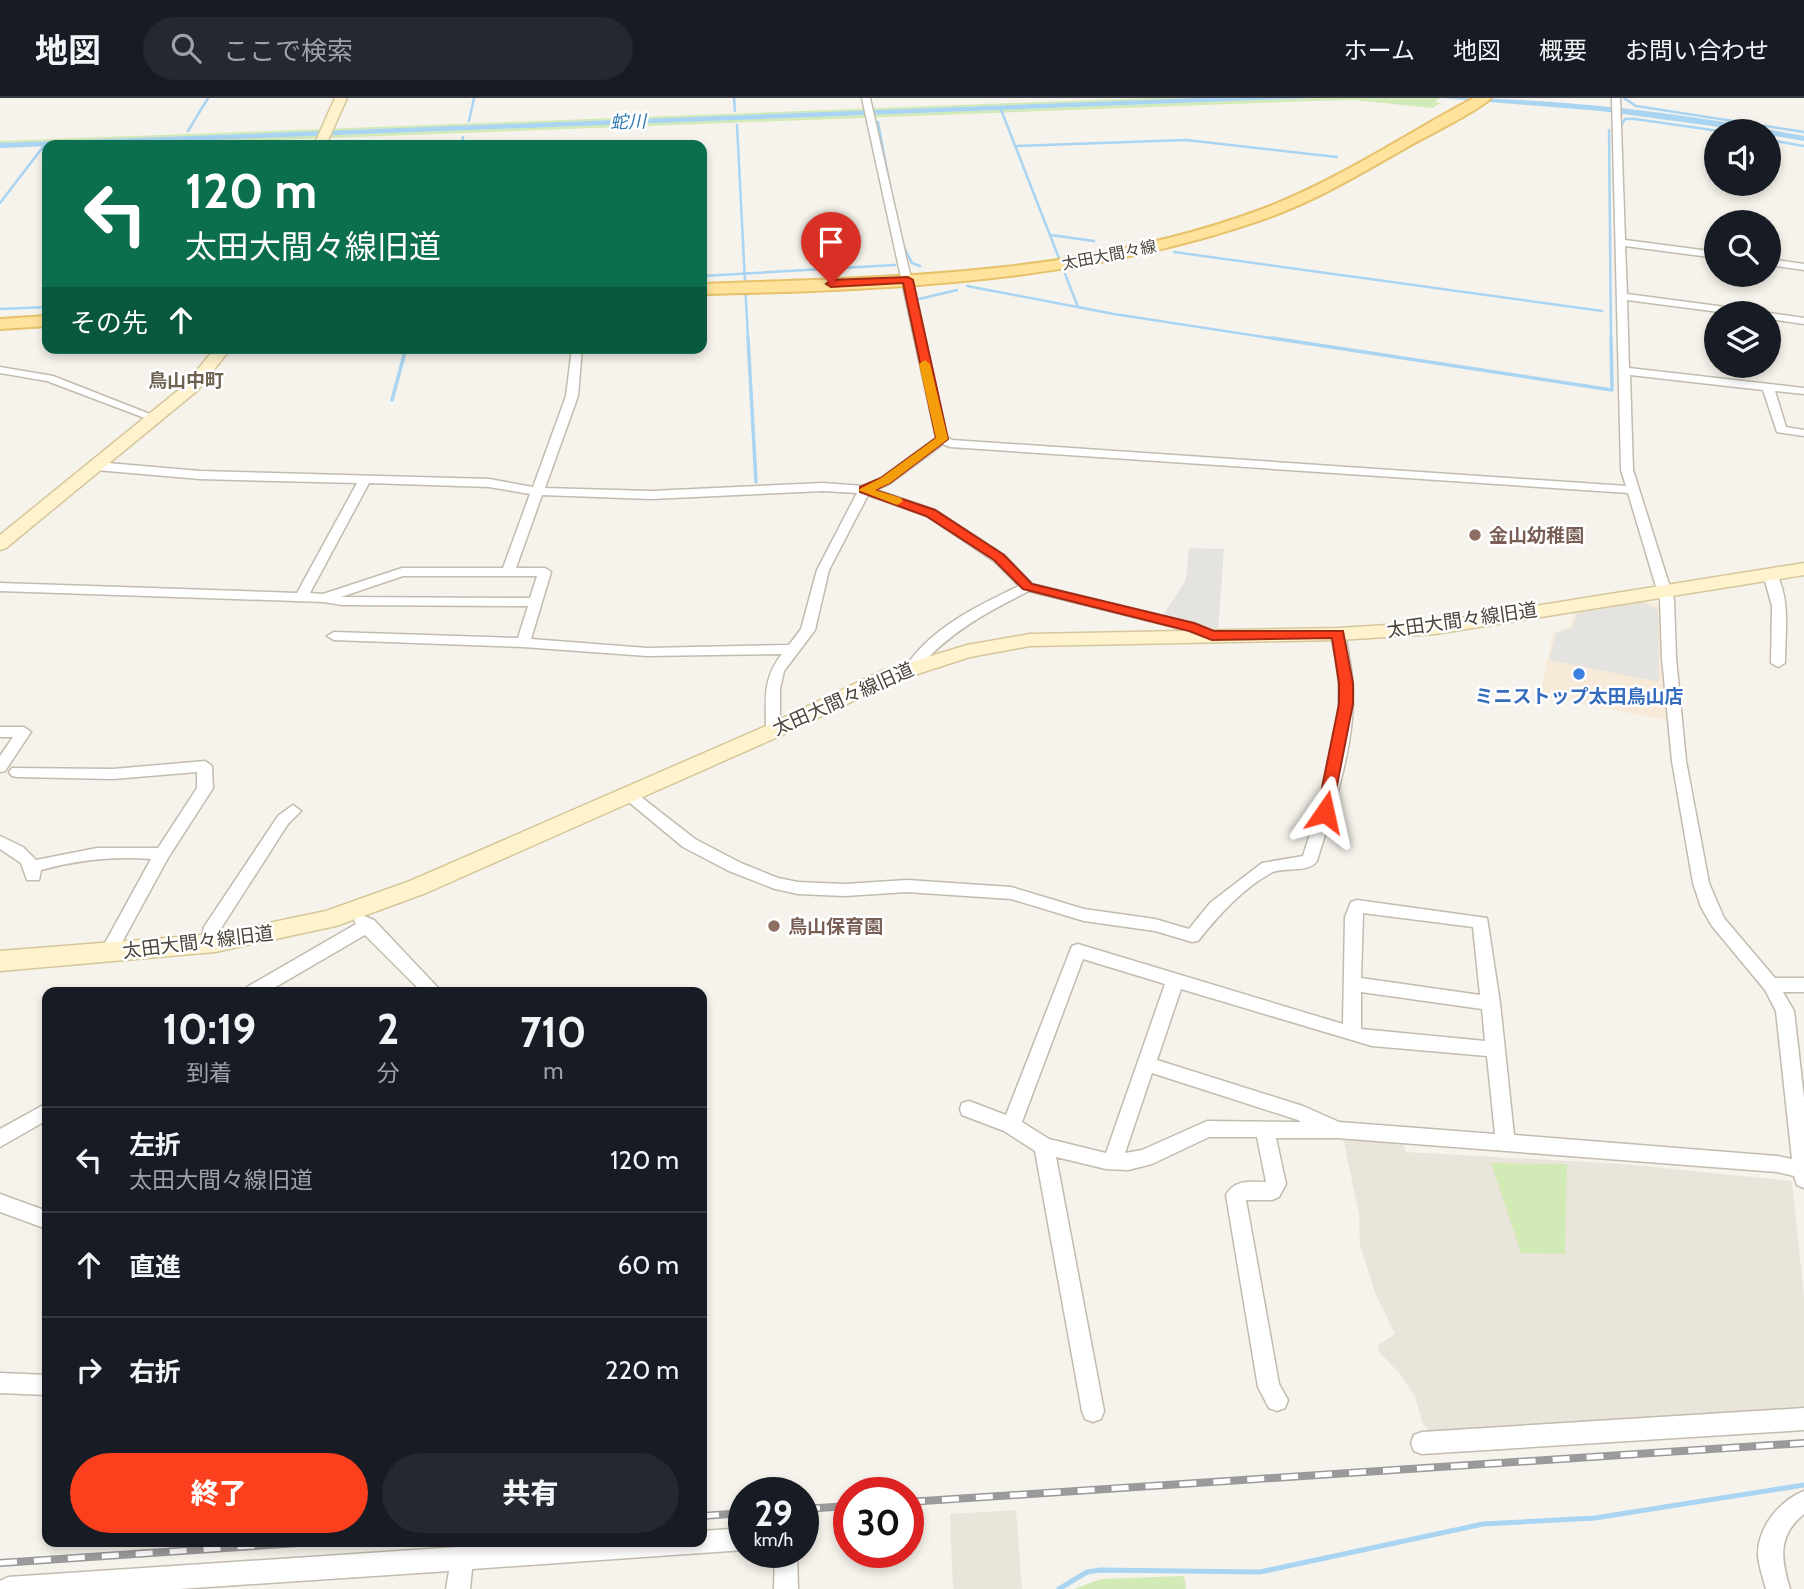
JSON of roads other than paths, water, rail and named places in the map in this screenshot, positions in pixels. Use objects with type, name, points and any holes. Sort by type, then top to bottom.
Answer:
[{"type":"main road","name":"太田大間々線","points":[[707,289],[1057,266],[1143,249],[1227,226],[1295,201],[1470,101]]},
{"type":"main road","name":"太田大間々線","points":[[707,283],[907,276]]},
{"type":"main road","points":[[0,316],[42,314]]},
{"type":"main road","points":[[0,324],[42,321]]},
{"type":"street","points":[[324,137],[341,98]]},
{"type":"street","points":[[866,98],[942,439]]},
{"type":"street","points":[[969,1109],[1011,1125],[1044,1146],[1113,1161],[1128,1162],[1145,1158],[1207,1129],[1337,1130],[1777,1164],[1803,1174],[1799,1078],[1786,1012],[1772,985],[1718,922],[1701,883],[1679,761],[1665,591],[1627,470],[1616,106]]},
{"type":"street","points":[[1620,242],[1704,253]]},
{"type":"street","points":[[1781,264],[1804,267]]},
{"type":"street","points":[[1622,296],[1704,307]]},
{"type":"street","points":[[1781,318],[1804,321]]},
{"type":"street","points":[[0,544],[192,387],[218,354]]},
{"type":"street","points":[[508,571],[572,396],[576,354]]},
{"type":"street","points":[[0,370],[49,378],[153,418]]},
{"type":"street","points":[[1625,371],[1804,391]]},
{"type":"street","points":[[1768,387],[1781,430],[1804,433]]},
{"type":"street","points":[[773,731],[777,670],[808,630],[823,570],[864,490],[885,481],[942,439]]},
{"type":"street","points":[[942,439],[962,444],[1633,490]]},
{"type":"street","points":[[96,466],[200,475],[489,483],[537,491],[651,495],[823,487],[864,490],[931,513],[999,558],[1027,587],[1194,628],[1212,635]]},
{"type":"street","points":[[301,598],[365,480]]},
{"type":"street","name":"太田大間々線旧道","points":[[0,961],[208,944],[360,919],[418,887],[626,793],[773,731],[913,666],[967,651],[1030,640],[1338,634],[1435,628],[1804,569]]},
{"type":"street","points":[[324,598],[402,572],[545,572],[523,643]]},
{"type":"street","points":[[1770,574],[1777,598],[1778,663]]},
{"type":"street","points":[[0,587],[324,598],[342,601],[536,602]]},
{"type":"street","points":[[913,666],[925,650],[965,621],[987,606],[1027,587]]},
{"type":"street","points":[[626,793],[689,843],[734,867],[775,883],[798,888],[845,890],[907,886],[1011,893],[1084,915],[1155,925],[1192,936],[1216,907],[1268,867],[1309,861],[1325,812],[1346,704],[1346,683],[1338,634]]},
{"type":"street","points":[[334,636],[523,643],[647,652],[792,649]]},
{"type":"street","points":[[0,732],[24,732],[0,766]]},
{"type":"street","points":[[17,772],[113,774],[205,766],[205,788],[162,854],[108,952]]},
{"type":"street","points":[[208,944],[210,932],[217,920],[283,820],[293,811]]},
{"type":"street","points":[[0,842],[30,861],[34,871],[70,857],[121,851],[162,854]]},
{"type":"street","points":[[1353,1034],[1353,917],[1357,906],[1481,922],[1506,1144]]},
{"type":"street","points":[[260,987],[360,919],[428,987]]},
{"type":"street","points":[[1011,1125],[1078,951],[1372,1039],[1496,1049]]},
{"type":"street","points":[[1113,1161],[1175,980]]},
{"type":"street","points":[[1352,984],[1490,1003]]},
{"type":"street","points":[[1772,985],[1804,985]]},
{"type":"street","points":[[1146,1064],[1303,1114],[1337,1130]]},
{"type":"street","points":[[0,1139],[42,1114]]},
{"type":"street","points":[[1265,1129],[1276,1184],[1272,1191],[1242,1191],[1236,1195],[1269,1387],[1277,1400]]},
{"type":"street","points":[[1044,1146],[1093,1411]]},
{"type":"street","points":[[0,1203],[42,1218]]},
{"type":"street","points":[[0,1383],[42,1385]]},
{"type":"street","points":[[1422,1443],[1804,1419]]},
{"type":"street","points":[[1778,1589],[1770,1552],[1773,1540],[1789,1511],[1804,1502]]},
{"type":"street","points":[[707,1542],[728,1540]]},
{"type":"street","points":[[10,1589],[210,1582],[463,1558],[626,1547]]},
{"type":"street","points":[[458,1589],[463,1558]]},
{"type":"street","points":[[786,1568],[786,1589]]},
{"type":"water","name":"蛇川","points":[[1197,98],[1313,98],[210,140],[80,140]]},
{"type":"water","points":[[1441,98],[1623,108],[1704,119],[1704,125],[1601,111]]},
{"type":"water","points":[[1781,132],[1804,136],[1804,141],[1781,137]]},
{"type":"water","points":[[42,141],[42,146],[0,148],[0,143]]},
{"type":"waterway","points":[[188,131],[208,98]]},
{"type":"waterway","points":[[469,121],[474,98]]},
{"type":"waterway","points":[[734,98],[735,111]]},
{"type":"waterway","points":[[1624,98],[1636,106],[1804,132]]},
{"type":"waterway","points":[[1000,107],[1078,307]]},
{"type":"waterway","points":[[1621,126],[1625,119],[1635,119],[1704,129]]},
{"type":"waterway","points":[[878,122],[890,187]]},
{"type":"waterway","points":[[737,125],[745,274]]},
{"type":"waterway","points":[[1609,130],[1611,340]]},
{"type":"waterway","points":[[1016,146],[1186,140],[1337,157]]},
{"type":"waterway","points":[[1781,142],[1804,146]]},
{"type":"waterway","points":[[0,203],[42,148]]},
{"type":"waterway","points":[[1051,235],[1094,241]]},
{"type":"waterway","points":[[902,243],[912,263],[920,266]]},
{"type":"waterway","points":[[1174,252],[1602,311]]},
{"type":"waterway","points":[[745,274],[895,265]]},
{"type":"waterway","points":[[707,276],[745,274]]},
{"type":"waterway","points":[[745,274],[748,340]]},
{"type":"waterway","points":[[967,286],[1114,314],[1284,340]]},
{"type":"waterway","points":[[919,299],[957,290]]},
{"type":"waterway","points":[[0,309],[42,307]]},
{"type":"waterway","points":[[748,338],[756,482]]},
{"type":"waterway","points":[[1272,338],[1612,390],[1611,338]]},
{"type":"waterway","points":[[392,400],[404,354]]},
{"type":"waterway","points":[[1059,1589],[1087,1572],[1100,1570],[1260,1572],[1483,1524],[1595,1518],[1804,1485]]},
{"type":"railway","points":[[924,1501],[1804,1443]]},
{"type":"railway","points":[[819,1508],[833,1507]]},
{"type":"railway","points":[[707,1516],[728,1514]]},
{"type":"railway","points":[[0,1563],[239,1547]]},
{"type":"place","name":"金山幼稚園","points":[[1475,535]]},
{"type":"place","name":"ミニストップ太田鳥山店","points":[[1579,674]]},
{"type":"place","name":"鳥山保育園","points":[[774,926]]},
{"type":"district","name":"鳥山中町","points":[[186,380]]}]
